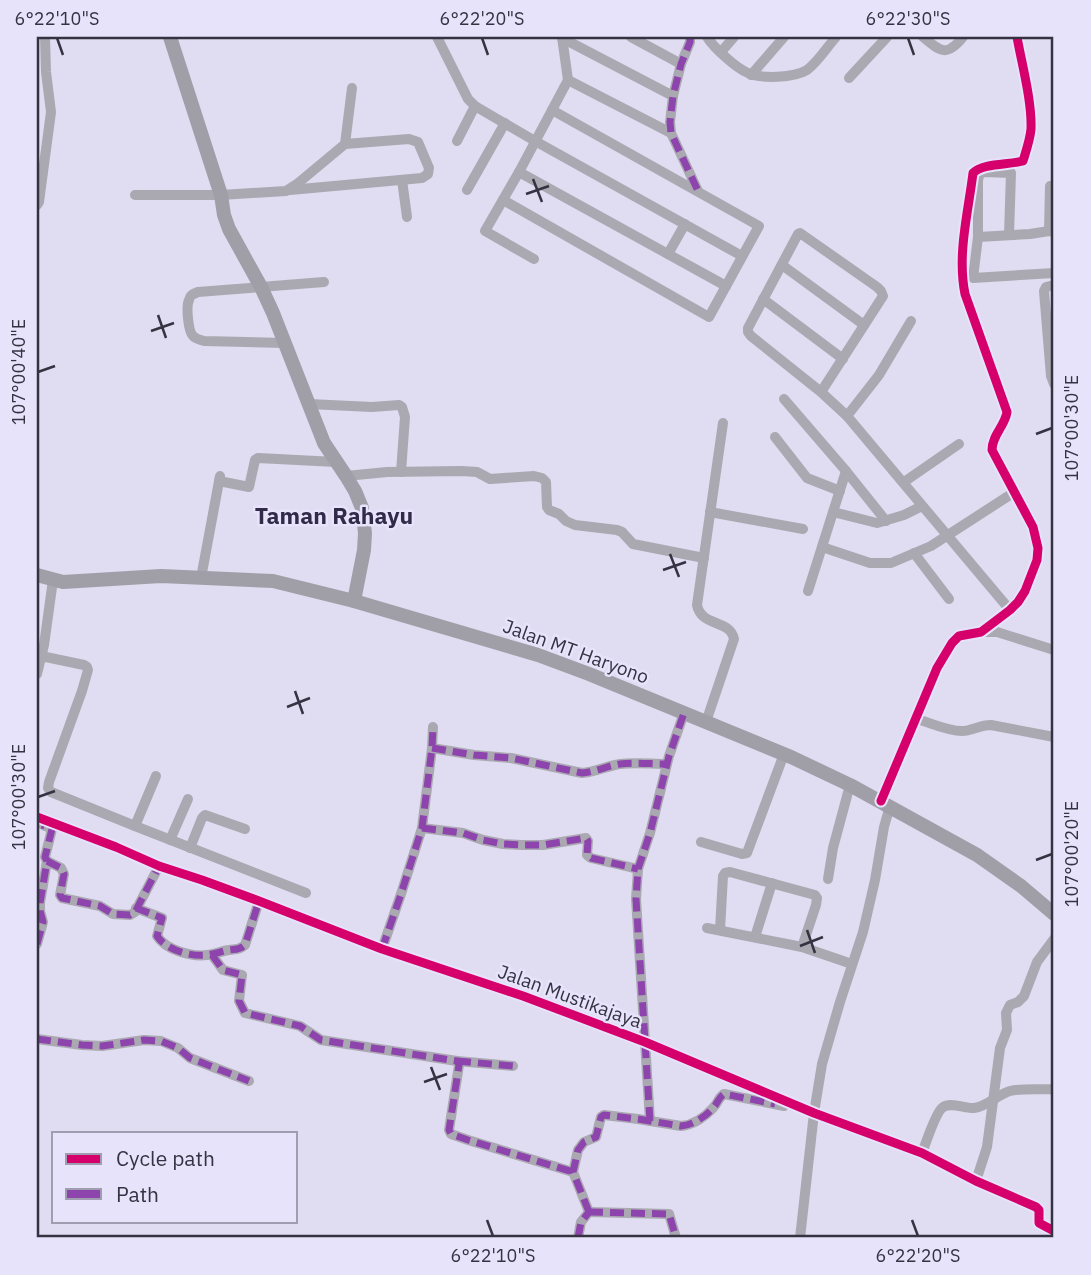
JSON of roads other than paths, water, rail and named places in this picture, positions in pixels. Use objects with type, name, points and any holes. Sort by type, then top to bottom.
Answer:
[{"type":"main road","points":[[170,37],[221,195],[229,229],[261,287],[324,443],[346,475],[362,508],[364,550],[354,601]]},
{"type":"main road","name":"Jalan MT Haryono","points":[[37,575],[63,582],[161,576],[274,581],[354,601],[538,655],[784,754],[850,785],[977,855],[1053,911]]},
{"type":"street","points":[[37,205],[51,112],[45,37]]},
{"type":"street","points":[[437,37],[468,99],[475,106],[742,256]]},
{"type":"street","points":[[562,37],[673,96]]},
{"type":"street","points":[[534,259],[485,231],[568,80],[562,37]]},
{"type":"street","points":[[631,37],[681,64]]},
{"type":"street","points":[[690,37],[673,96],[670,122],[671,133],[698,191]]},
{"type":"street","points":[[707,37],[745,72],[775,78],[808,69],[836,37]]},
{"type":"street","points":[[721,52],[734,37]]},
{"type":"street","points":[[751,75],[784,37]]},
{"type":"street","points":[[849,78],[887,37]]},
{"type":"street","points":[[923,37],[943,51],[955,48],[963,37]]},
{"type":"street","points":[[981,632],[1018,602],[1037,560],[1038,548],[1033,527],[992,450],[992,441],[1007,412],[962,279],[964,237],[973,173],[978,169],[1023,161],[1027,148],[1031,130],[1030,110],[1017,37]]},
{"type":"street","points":[[568,80],[671,133]]},
{"type":"street","points":[[345,144],[352,88]]},
{"type":"street","points":[[457,141],[475,106]]},
{"type":"street","points":[[503,200],[709,317],[759,226],[552,110]]},
{"type":"street","points":[[467,190],[505,124]]},
{"type":"street","points":[[135,195],[221,195],[286,191],[422,178],[428,174],[429,168],[418,142],[409,139],[345,144],[286,191]]},
{"type":"street","points":[[519,172],[726,286]]},
{"type":"street","points":[[1009,234],[1011,173],[984,172],[978,181],[978,237],[973,278],[1054,273]]},
{"type":"street","points":[[402,180],[407,217]]},
{"type":"street","points":[[978,237],[1051,232],[1050,186]]},
{"type":"street","points":[[668,254],[685,224]]},
{"type":"street","points":[[821,392],[883,296],[877,287],[802,233],[798,234],[748,332],[847,416],[1010,610]]},
{"type":"street","points":[[782,265],[864,325]]},
{"type":"street","points":[[285,343],[204,341],[195,338],[190,331],[190,296],[198,292],[324,282]]},
{"type":"street","points":[[1054,285],[1046,287],[1044,302],[1054,384]]},
{"type":"street","points":[[763,299],[843,359]]},
{"type":"street","points":[[847,416],[879,375],[911,321]]},
{"type":"street","points":[[784,399],[886,521]]},
{"type":"street","points":[[309,404],[402,407],[405,417],[401,472]]},
{"type":"street","points":[[706,722],[734,639],[727,627],[699,614],[697,605],[723,424]]},
{"type":"street","points":[[775,437],[807,478],[840,491]]},
{"type":"street","points":[[904,482],[959,444]]},
{"type":"street","points":[[201,578],[219,478],[249,487],[255,460],[258,458],[336,462]]},
{"type":"street","points":[[346,475],[462,471],[477,472],[490,479],[538,477],[546,482],[549,510],[566,521],[575,525],[617,530],[633,544],[704,558]]},
{"type":"street","points":[[808,591],[846,471]]},
{"type":"street","points":[[822,547],[870,562],[891,563],[931,546],[1013,493]]},
{"type":"street","points":[[834,512],[877,523],[922,506]]},
{"type":"street","points":[[710,512],[803,529]]},
{"type":"street","points":[[914,553],[949,599]]},
{"type":"street","points":[[37,674],[53,580]]},
{"type":"street","points":[[800,1238],[822,1064],[863,932],[875,880],[886,804],[937,668],[959,636],[981,632],[997,632],[1054,650]]},
{"type":"street","points":[[41,656],[84,665],[88,670],[49,782],[50,790],[306,893]]},
{"type":"street","points":[[650,1121],[636,898],[638,869],[650,833],[666,764],[684,713]]},
{"type":"street","points":[[917,719],[952,730],[990,725],[1054,737]]},
{"type":"street","points":[[382,949],[422,828],[433,727]]},
{"type":"street","points":[[432,748],[511,758],[582,773],[624,764],[666,764]]},
{"type":"street","points":[[701,842],[742,854],[747,853],[784,754]]},
{"type":"street","points":[[135,826],[156,775]]},
{"type":"street","points":[[828,879],[833,848],[850,785]]},
{"type":"street","points":[[170,840],[188,799]]},
{"type":"street","points":[[190,848],[205,815],[245,829]]},
{"type":"street","points":[[37,820],[51,829],[40,903],[43,922],[37,944]]},
{"type":"street","name":"Jalan Mustikajaya","points":[[37,820],[117,847],[159,866],[382,949],[523,996],[645,1042],[814,1113],[922,1153],[976,1181],[1036,1207],[1039,1210],[1039,1223],[1054,1231]]},
{"type":"street","points":[[422,828],[463,833],[503,844],[543,845],[586,838],[587,855],[591,858],[638,869]]},
{"type":"street","points":[[47,861],[61,869],[64,874],[60,895],[62,898],[96,905],[121,916],[133,914],[159,866]]},
{"type":"street","points":[[720,930],[723,876],[730,872],[817,898],[802,947]]},
{"type":"street","points":[[755,937],[772,883]]},
{"type":"street","points":[[136,908],[162,918],[157,936],[162,942],[189,954],[203,956],[239,950],[245,945],[259,901]]},
{"type":"street","points":[[707,928],[802,947],[852,964]]},
{"type":"street","points":[[976,1181],[987,1147],[1000,1048],[1007,1030],[1006,1013],[1010,1005],[1024,996],[1037,962],[1054,939]]},
{"type":"street","points":[[212,955],[223,970],[242,975],[239,1001],[244,1013],[300,1026],[321,1040],[457,1061],[513,1066]]},
{"type":"street","points":[[37,1039],[102,1046],[144,1040],[161,1041],[178,1048],[190,1058],[249,1081]]},
{"type":"street","points":[[457,1061],[459,1065],[449,1130],[451,1134],[573,1172]]},
{"type":"street","points":[[922,1153],[945,1105],[974,1108],[1011,1091],[1054,1089]]},
{"type":"street","points":[[589,1212],[573,1172],[578,1150],[584,1142],[596,1137],[601,1117],[604,1115],[688,1126],[713,1109],[719,1097],[724,1094],[799,1107]]},
{"type":"street","points":[[578,1238],[580,1222],[589,1212]]},
{"type":"street","points":[[589,1212],[668,1214],[676,1238]]},
{"type":"district","name":"Taman Rahayu","points":[[334,516]]}]
